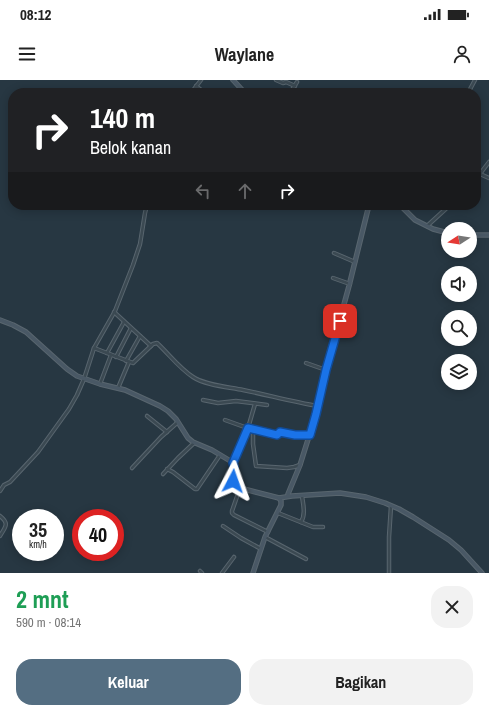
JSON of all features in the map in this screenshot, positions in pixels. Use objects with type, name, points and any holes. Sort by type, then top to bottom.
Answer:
[{"type":"street","points":[[199,88],[196,86],[201,80]]},
{"type":"street","points":[[233,80],[240,88]]},
{"type":"street","points":[[276,80],[295,86],[297,82]]},
{"type":"street","points":[[481,173],[489,162]]},
{"type":"street","points":[[0,491],[4,485],[10,482],[38,452],[69,409],[77,395],[94,348],[114,312],[133,265],[140,244],[146,210]]},
{"type":"street","points":[[288,496],[310,435],[368,210]]},
{"type":"street","points":[[405,210],[415,220],[426,226],[441,231]]},
{"type":"street","points":[[426,226],[444,210]]},
{"type":"street","points":[[477,235],[489,235]]},
{"type":"street","points":[[334,253],[355,263]]},
{"type":"street","points":[[333,278],[350,284]]},
{"type":"street","points":[[114,312],[150,346]]},
{"type":"street","points":[[0,320],[13,324],[23,330],[72,373],[84,379],[137,395],[160,406],[168,411],[178,422],[188,438],[194,444],[220,454],[233,463]]},
{"type":"street","points":[[107,353],[124,322]]},
{"type":"street","points":[[116,357],[131,328]]},
{"type":"street","points":[[118,389],[140,336]]},
{"type":"street","points":[[94,348],[133,363],[150,346],[157,343],[185,370],[197,379],[218,386],[318,406]]},
{"type":"street","points":[[100,384],[111,354]]},
{"type":"street","points":[[306,363],[326,370]]},
{"type":"street","points":[[203,400],[218,403],[236,401],[268,405]]},
{"type":"street","points":[[255,404],[248,428],[233,463],[233,483],[235,486],[279,498],[288,496],[340,493],[375,499],[391,505],[413,517],[455,544],[482,573]]},
{"type":"street","points":[[147,416],[167,432]]},
{"type":"street","points":[[225,420],[253,430],[277,435],[280,432],[295,435],[310,435]]},
{"type":"street","points":[[132,468],[178,422]]},
{"type":"street","points":[[253,430],[253,448],[256,466],[287,468],[300,464]]},
{"type":"street","points":[[163,474],[194,444]]},
{"type":"street","points":[[168,469],[197,489],[220,454]]},
{"type":"street","points":[[240,488],[232,513],[268,532]]},
{"type":"street","points":[[301,522],[304,511],[302,495]]},
{"type":"street","points":[[253,573],[265,537],[278,513],[281,503],[279,498]]},
{"type":"street","points":[[389,573],[391,505]]},
{"type":"street","points":[[278,513],[314,527],[323,527]]},
{"type":"street","points":[[0,516],[6,523],[0,536]]},
{"type":"street","points":[[223,526],[261,550]]},
{"type":"street","points":[[265,537],[306,559]]},
{"type":"street","points":[[222,573],[234,557]]},
{"type":"route","points":[[233,481],[233,463],[248,428],[277,435],[280,432],[295,435],[310,435],[340,321]]}]
